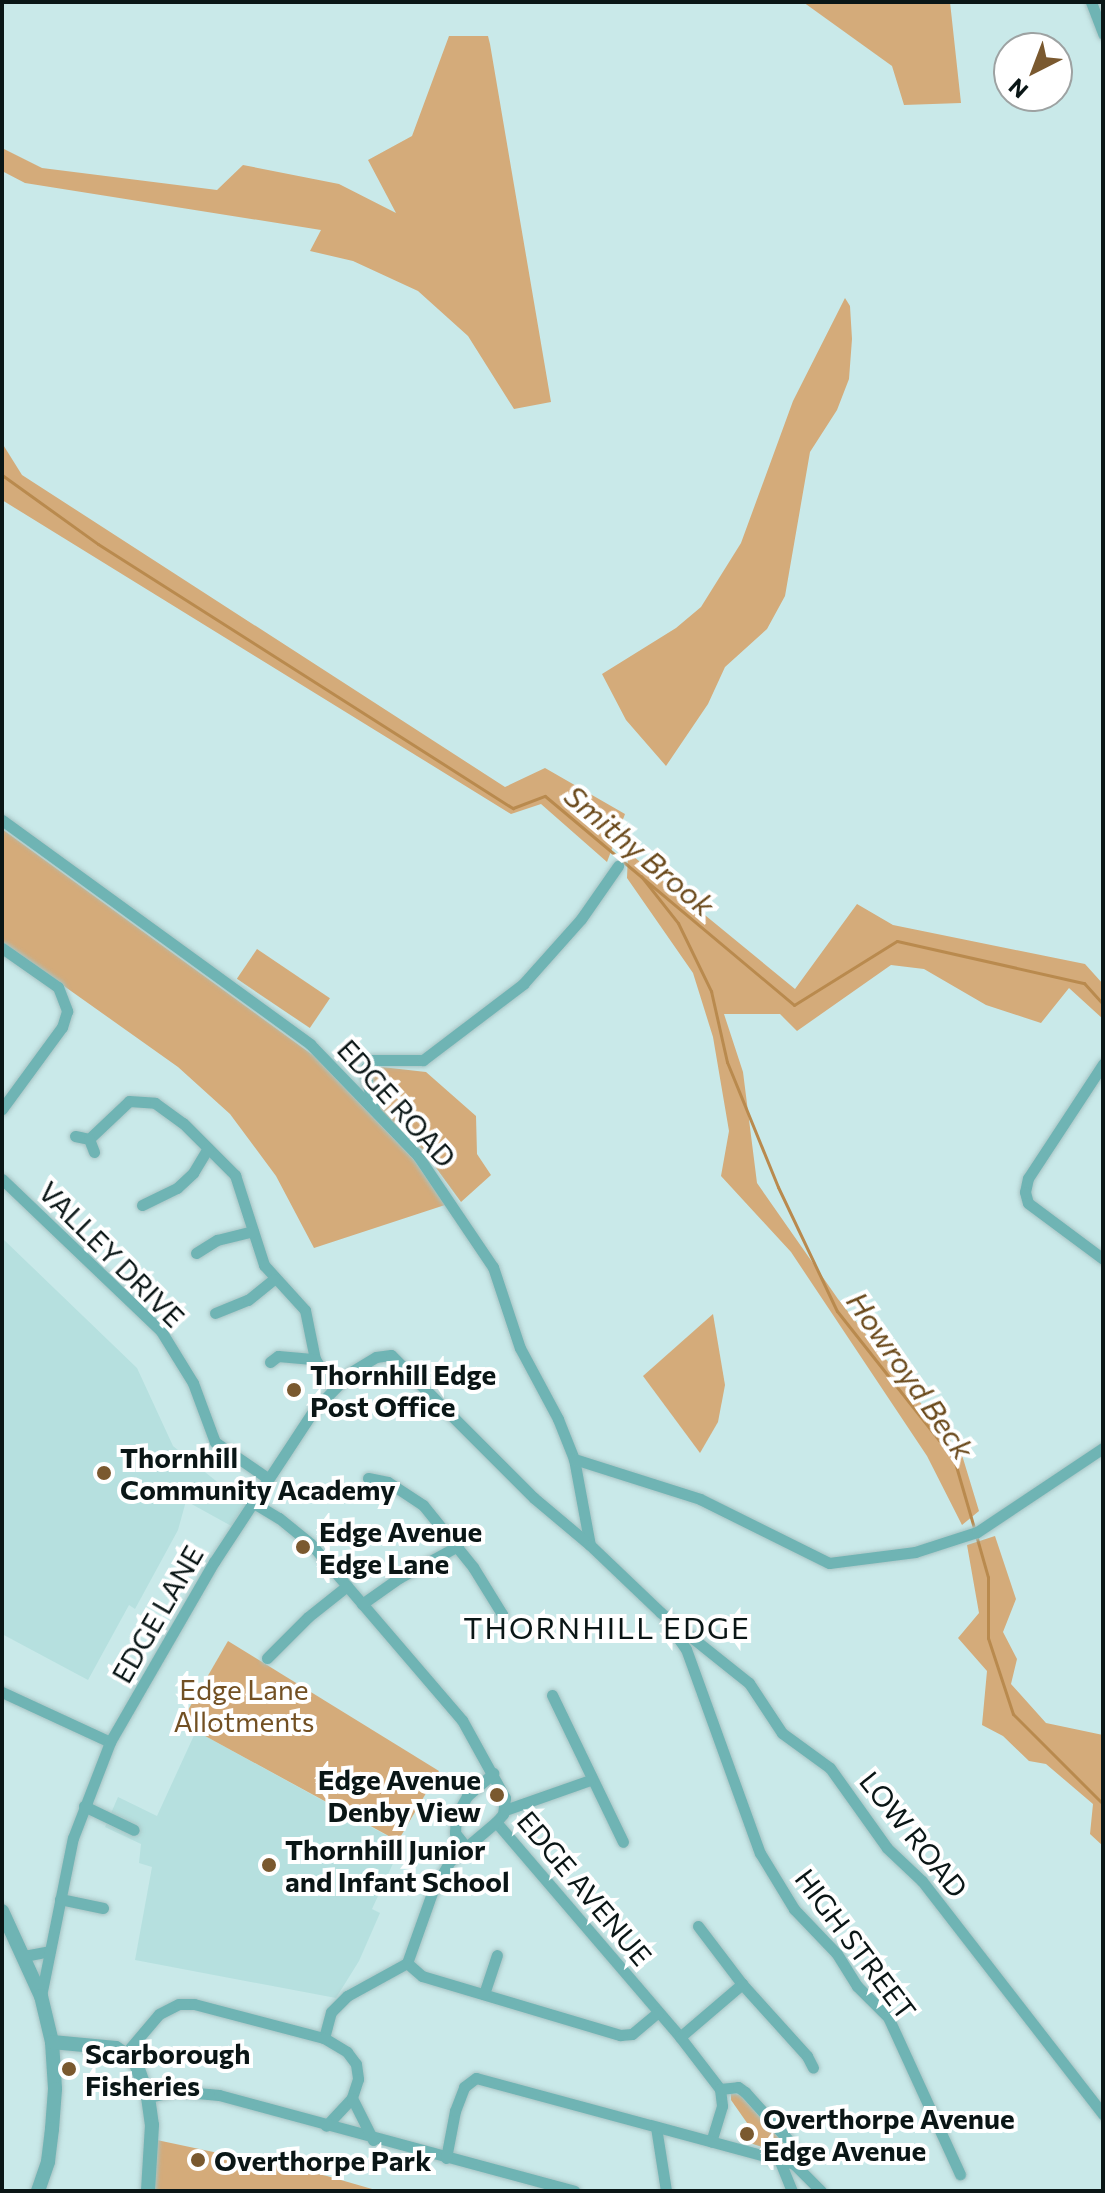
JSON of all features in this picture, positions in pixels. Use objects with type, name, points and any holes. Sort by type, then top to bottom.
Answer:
[{"type":"street","points":[[1091,2],[1103,34]]},
{"type":"street","name":"EDGE ROAD","points":[[2,820],[310,1044],[418,1156],[493,1267],[520,1348],[558,1419],[574,1459],[590,1545]]},
{"type":"street","points":[[376,1112],[365,1084],[364,1071],[371,1060],[423,1060],[523,984],[581,919],[618,866]]},
{"type":"street","points":[[2,948],[58,987],[67,1011],[62,1027],[2,1109]]},
{"type":"street","points":[[1103,1064],[1028,1178],[1025,1192],[1028,1203],[1103,1259]]},
{"type":"street","points":[[89,1139],[129,1101],[155,1103],[235,1175],[264,1265],[305,1310],[315,1359],[333,1388]]},
{"type":"street","points":[[75,1136],[89,1139]]},
{"type":"street","points":[[89,1139],[94,1152]]},
{"type":"street","points":[[142,1205],[177,1188],[193,1173],[208,1148]]},
{"type":"street","name":"VALLEY DRIVE","points":[[2,1179],[161,1331],[193,1383],[215,1442],[266,1477]]},
{"type":"street","points":[[196,1253],[217,1240],[253,1231]]},
{"type":"street","points":[[215,1313],[248,1300],[274,1279]]},
{"type":"street","name":"EDGE LANE","points":[[41,1996],[60,1899],[84,1806],[110,1742],[266,1477],[333,1388],[365,1362],[391,1355],[523,1487],[590,1545]]},
{"type":"street","points":[[270,1362],[278,1356],[315,1359]]},
{"type":"street","points":[[574,1459],[700,1499],[829,1563],[915,1552],[977,1532],[1103,1448]]},
{"type":"street","points":[[368,1478],[388,1482],[423,1505],[458,1546],[502,1614],[502,1624]]},
{"type":"street","name":"EDGE AVENUE","points":[[252,1502],[279,1518],[311,1544],[462,1720],[505,1798],[505,1810],[496,1822],[680,2037],[720,2089]]},
{"type":"street","points":[[590,1545],[660,1612]]},
{"type":"street","points":[[362,1604],[399,1578],[458,1546]]},
{"type":"street","points":[[267,1658],[308,1617],[347,1586]]},
{"type":"street","name":"LOW ROAD","points":[[660,1612],[749,1683],[782,1733],[830,1768],[887,1848],[922,1881],[1103,2114]]},
{"type":"street","name":"HIGH STREET","points":[[660,1612],[686,1649],[760,1853],[794,1909],[837,1954],[857,1986],[888,2017],[960,2174]]},
{"type":"street","points":[[2,1692],[110,1742]]},
{"type":"street","points":[[552,1695],[590,1780],[623,1842]]},
{"type":"street","points":[[466,1847],[455,1833],[456,1816],[467,1796],[493,1773]]},
{"type":"street","points":[[505,1810],[590,1780]]},
{"type":"street","points":[[84,1806],[134,1830]]},
{"type":"street","points":[[324,2038],[331,2012],[347,1996],[407,1963],[433,1890],[450,1861],[496,1822]]},
{"type":"street","points":[[60,1899],[103,1908]]},
{"type":"street","points":[[2,1911],[41,1996],[55,2065],[48,2162],[38,2191]]},
{"type":"street","points":[[698,1926],[742,1984],[807,2056],[813,2068]]},
{"type":"street","points":[[24,1956],[50,1951]]},
{"type":"street","points":[[484,1994],[497,1955]]},
{"type":"street","points":[[407,1963],[422,1976],[620,2035],[632,2034],[658,2012]]},
{"type":"street","points":[[680,2037],[742,1984]]},
{"type":"street","points":[[125,2054],[159,2014],[179,2004],[194,2004],[324,2038],[347,2052],[356,2064],[358,2079],[352,2098],[326,2126]]},
{"type":"street","points":[[52,2042],[106,2045],[135,2061],[148,2097],[152,2139],[148,2191]]},
{"type":"street","points":[[446,2158],[455,2111],[464,2087],[476,2078],[779,2159],[794,2164],[821,2191]]},
{"type":"street","points":[[711,2141],[722,2106],[720,2089],[738,2087],[790,2142],[796,2154],[794,2164]]},
{"type":"street","points":[[148,2097],[176,2091],[219,2095],[373,2140],[570,2191]]},
{"type":"street","points":[[352,2098],[373,2140]]},
{"type":"street","points":[[656,2127],[666,2191]]},
{"type":"street","points":[[779,2159],[792,2191]]},
{"type":"shaded area","name":"Thornhill Community Academy","points":[[2,1238],[137,1368],[173,1446],[248,1507],[235,1528],[186,1501],[178,1530],[135,1609],[129,1605],[88,1680],[2,1634]]},
{"type":"shaded area","name":"Thornhill Junior and Infant School","points":[[196,1731],[402,1844],[372,1909],[380,1913],[359,1961],[336,1998],[135,1960],[152,1867],[139,1863],[141,1844],[105,1827],[118,1797],[157,1816]]},
{"type":"green space","points":[[803,2],[950,2],[961,103],[904,105],[892,66]]},
{"type":"green space","points":[[449,36],[488,36],[551,402],[514,409],[468,336],[418,291],[353,261],[310,251],[321,230],[25,183],[2,171],[2,148],[42,168],[217,190],[243,165],[339,184],[396,213],[368,160],[412,136]]},
{"type":"green space","points":[[845,298],[850,306],[852,339],[849,379],[837,410],[810,452],[785,596],[767,629],[725,667],[708,704],[666,766],[626,720],[602,674],[676,628],[701,607],[741,543],[793,401]]},
{"type":"green space","points":[[2,443],[22,475],[505,787],[545,768],[625,814],[607,862],[541,804],[511,814],[2,500]]},
{"type":"green space","points":[[2,829],[314,1056],[414,1160],[445,1205],[314,1248],[276,1176],[230,1114],[178,1067],[2,942]]},
{"type":"green space","points":[[628,852],[795,989],[857,904],[893,925],[1085,964],[1103,984],[1103,1019],[1069,988],[1041,1023],[986,1005],[924,969],[891,965],[797,1031],[780,1014],[724,1014],[743,1072],[757,1183],[838,1299],[962,1455],[979,1511],[962,1525],[927,1456],[791,1252],[721,1176],[729,1131],[713,1037],[693,973],[627,878]]},
{"type":"green space","points":[[257,949],[330,998],[310,1028],[237,979]]},
{"type":"green space","points":[[373,1066],[426,1072],[476,1116],[477,1154],[491,1175],[461,1202],[423,1150],[380,1111],[370,1082]]},
{"type":"green space","points":[[713,1314],[725,1385],[718,1422],[700,1453],[643,1376]]},
{"type":"green space","points":[[995,1536],[1016,1599],[1003,1632],[1017,1659],[1011,1684],[1046,1723],[1103,1735],[1103,1846],[1090,1834],[1093,1804],[1046,1764],[1029,1761],[1003,1736],[982,1725],[987,1671],[958,1638],[979,1613],[967,1545]]},
{"type":"green space","name":"Edge Lane Allotments","points":[[228,1641],[439,1771],[398,1841],[196,1731],[184,1717]]},
{"type":"green space","points":[[731,2093],[740,2095],[788,2148],[789,2156],[747,2142],[752,2130],[731,2100]]},
{"type":"green space","name":"Overthorpe Park","points":[[152,2139],[327,2176],[379,2191],[148,2191]]},
{"type":"waterway","name":"Smithy Brook","points":[[2,475],[98,544],[513,808],[545,796],[794,1005],[897,941],[1084,983],[1103,1004]]},
{"type":"waterway","name":"Howroyd Beck","points":[[641,876],[678,923],[711,991],[727,1062],[778,1187],[837,1311],[954,1459],[974,1528]]},
{"type":"waterway","name":"Howroyd Beck","points":[[976,1535],[988,1577],[988,1638],[1013,1714],[1103,1804]]},
{"type":"place","name":"Thornhill Edge Post Office","points":[[294,1390]]},
{"type":"place","name":"Thornhill Community Academy","points":[[104,1473]]},
{"type":"place","name":"Edge Avenue Edge Lane","points":[[303,1547]]},
{"type":"place","name":"Edge Avenue Denby View","points":[[497,1795]]},
{"type":"place","name":"Thornhill Junior and Infant School","points":[[269,1865]]},
{"type":"place","name":"Scarborough Fisheries","points":[[69,2069]]},
{"type":"place","name":"Overthorpe Avenue Edge Avenue","points":[[747,2134]]},
{"type":"place","name":"Overthorpe Park","points":[[198,2160]]},
{"type":"district","name":"THORNHILL EDGE","points":[[607,1627]]}]
